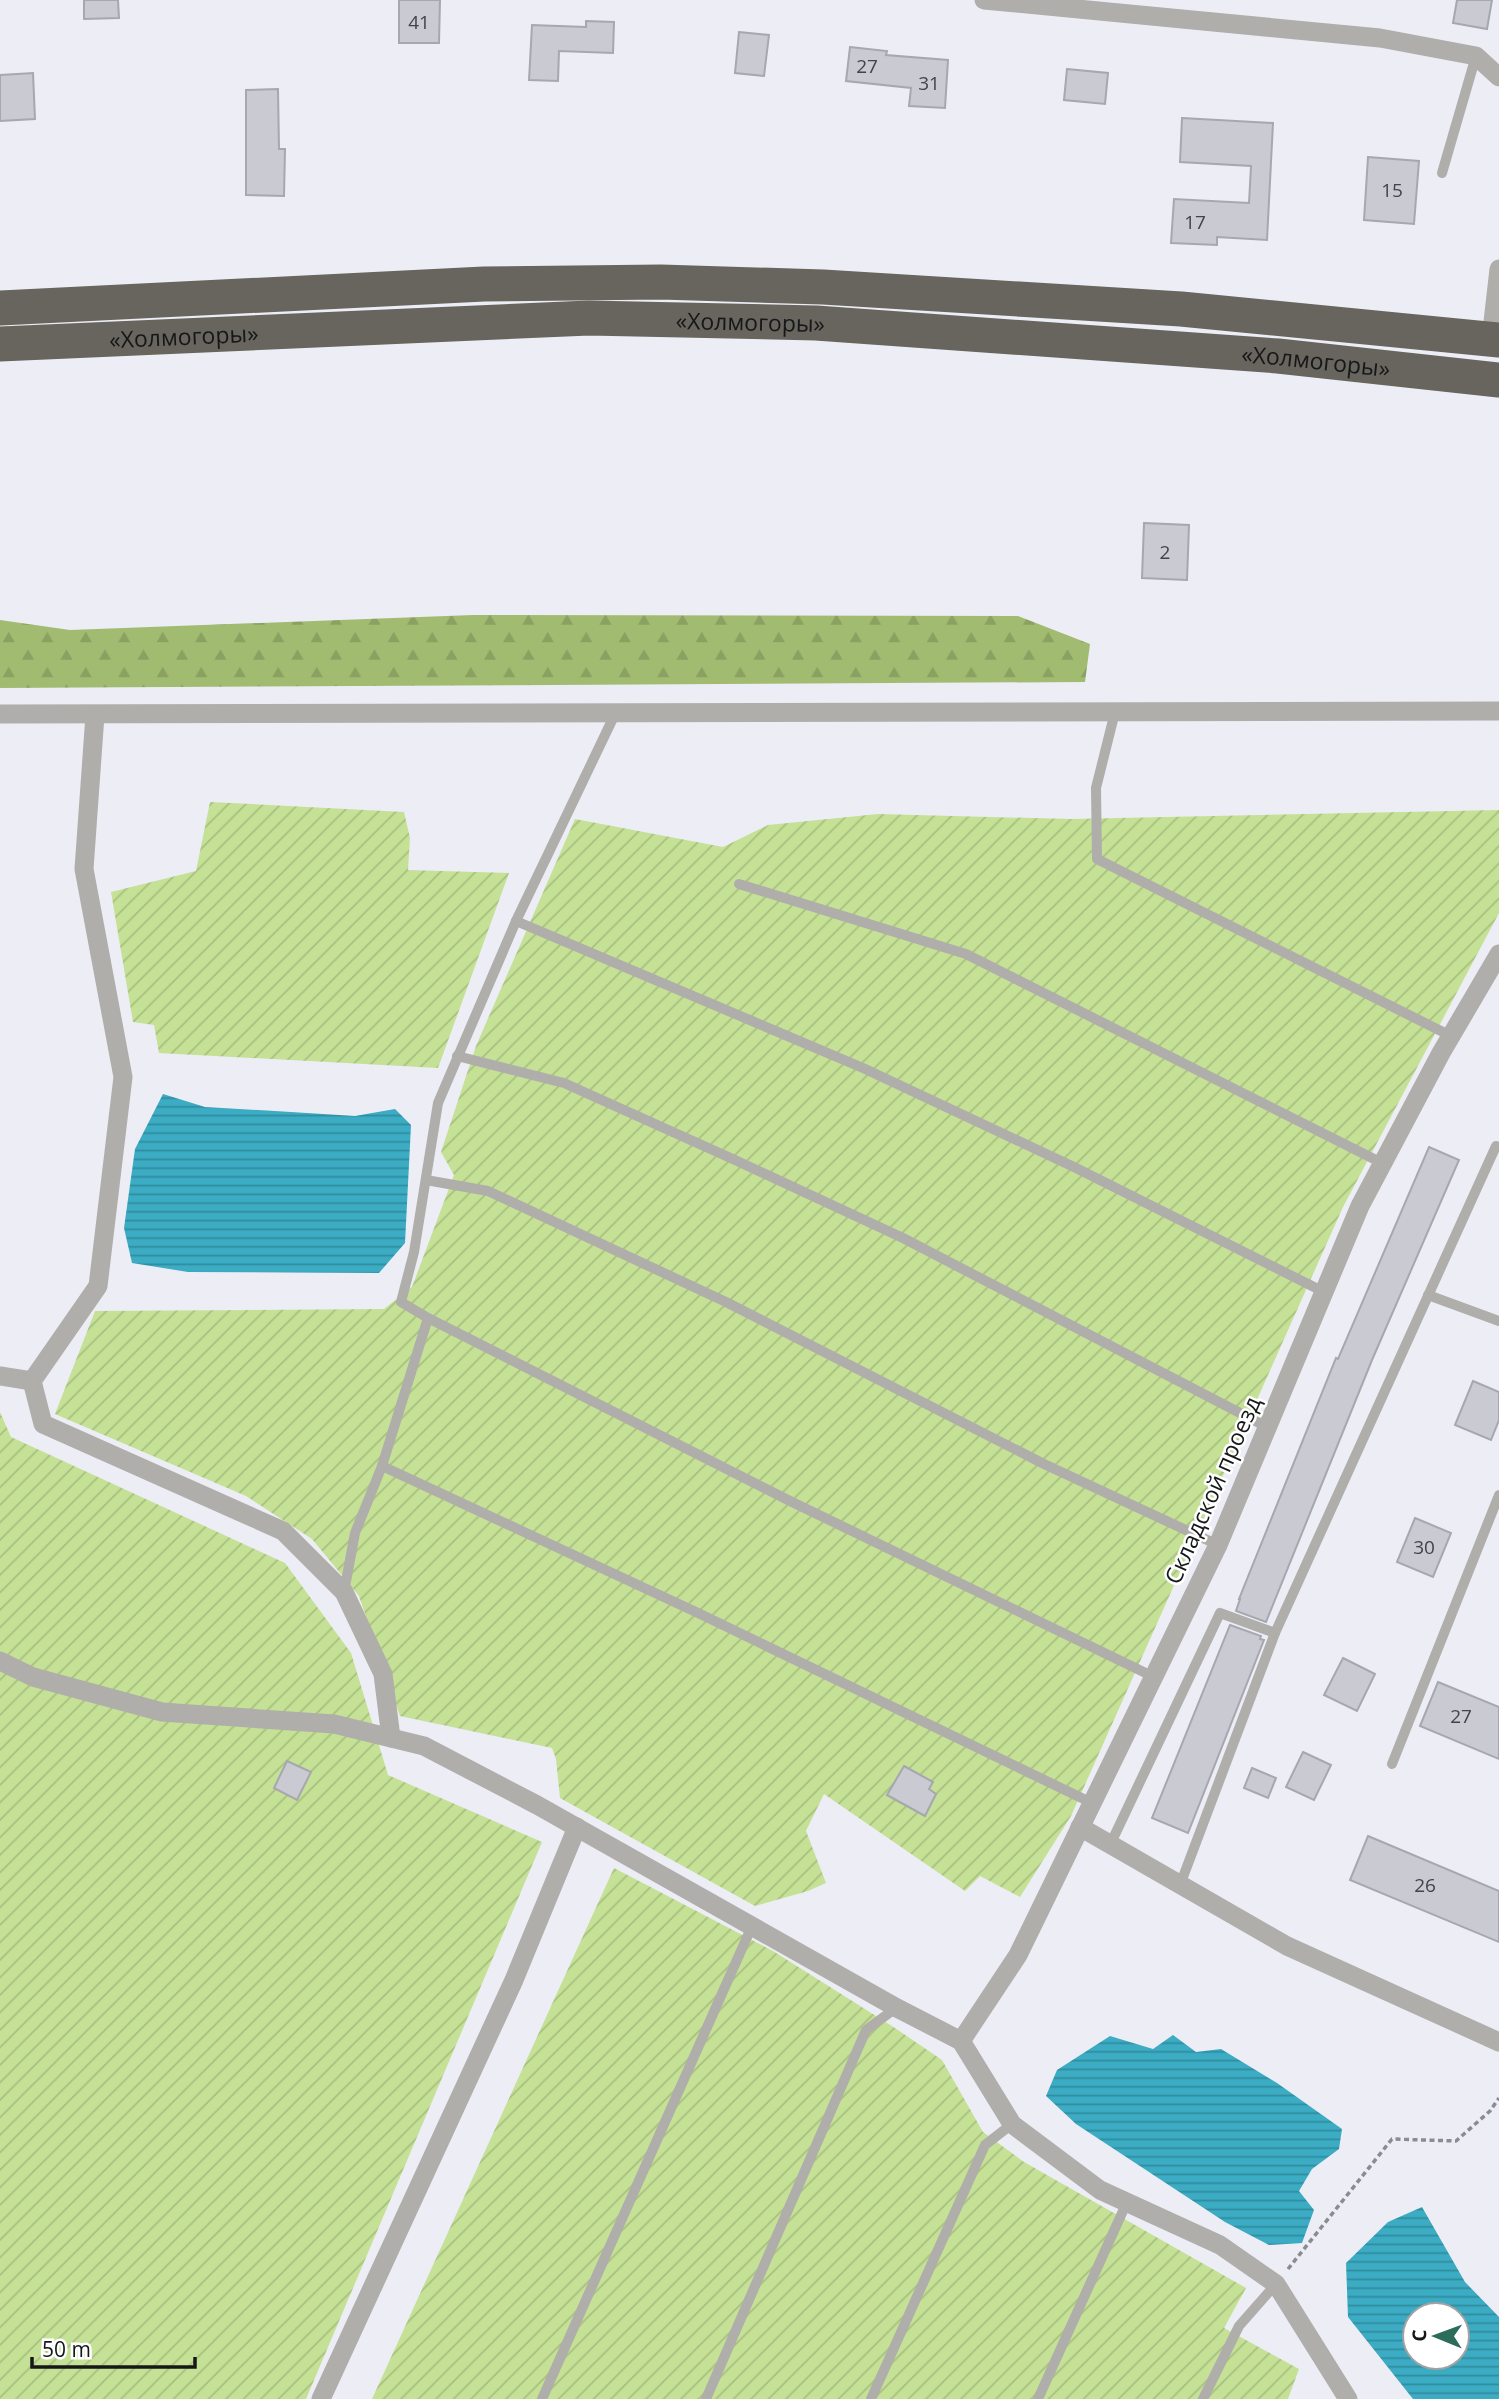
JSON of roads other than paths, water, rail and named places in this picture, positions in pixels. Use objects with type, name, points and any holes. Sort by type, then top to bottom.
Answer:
[{"type":"highway","name":"«Холмогоры»","points":[[0,308],[484,284],[661,282],[823,287],[1181,309],[1495,340]]},
{"type":"highway","name":"«Холмогоры»","points":[[0,344],[589,318],[803,323],[1278,356],[1499,380]]},
{"type":"street","points":[[984,0],[1380,38],[1476,56],[1499,78]]},
{"type":"street","points":[[1495,340],[1499,269]]},
{"type":"street","points":[[0,714],[1499,711]]},
{"type":"street","points":[[95,715],[84,869],[123,1077],[98,1286],[32,1381],[43,1424],[283,1531],[344,1592],[383,1674],[391,1738]]},
{"type":"street","name":"Складской проезд","points":[[961,2041],[1018,1955],[1218,1545],[1360,1206],[1451,1036],[1499,954]]},
{"type":"street","points":[[0,1376],[32,1381]]},
{"type":"street","points":[[0,1661],[33,1677],[162,1713],[334,1724],[424,1746],[577,1827],[897,2008],[961,2041],[1012,2124],[1100,2190],[1220,2245],[1276,2284],[1348,2399]]},
{"type":"street","points":[[321,2399],[514,1980],[577,1827]]},
{"type":"street","points":[[1080,1827],[1287,1946],[1499,2042]]},
{"type":"lane","points":[[1442,173],[1476,56]]},
{"type":"lane","points":[[1115,712],[1096,788],[1097,859],[1451,1036]]},
{"type":"lane","points":[[615,714],[516,921],[438,1103],[414,1252],[401,1303],[790,1501],[1154,1677]]},
{"type":"lane","points":[[739,884],[966,954],[1382,1163]]},
{"type":"lane","points":[[516,921],[863,1068],[1074,1167],[1324,1292]]},
{"type":"lane","points":[[457,1056],[564,1083],[735,1160],[903,1238],[1267,1427]]},
{"type":"lane","points":[[1180,1885],[1275,1633],[1498,1143]]},
{"type":"lane","points":[[426,1180],[488,1191],[726,1302],[1044,1464],[1218,1545]]},
{"type":"lane","points":[[1428,1295],[1499,1321]]},
{"type":"lane","points":[[344,1592],[355,1534],[382,1466],[428,1318]]},
{"type":"lane","points":[[382,1466],[696,1612],[1092,1803]]},
{"type":"lane","points":[[1392,1764],[1499,1495]]},
{"type":"lane","points":[[1110,1844],[1220,1613],[1275,1633]]},
{"type":"lane","points":[[542,2399],[752,1925]]},
{"type":"lane","points":[[706,2399],[866,2030],[897,2008]]},
{"type":"lane","points":[[871,2399],[985,2145],[1012,2124]]},
{"type":"lane","points":[[1038,2399],[1127,2202]]},
{"type":"lane","points":[[1203,2399],[1239,2326],[1276,2284]]},
{"type":"water","points":[[163,1094],[205,1107],[355,1116],[395,1109],[411,1125],[405,1243],[379,1273],[188,1272],[132,1263],[124,1228],[135,1149]]},
{"type":"water","points":[[1173,2035],[1196,2052],[1221,2049],[1277,2083],[1342,2129],[1339,2149],[1312,2169],[1299,2191],[1314,2210],[1302,2243],[1269,2245],[1225,2222],[1076,2124],[1046,2096],[1057,2070],[1110,2036],[1153,2049]]},
{"type":"water","points":[[1422,2207],[1465,2282],[1499,2317],[1499,2399],[1413,2399],[1348,2317],[1346,2263],[1388,2222]]}]
